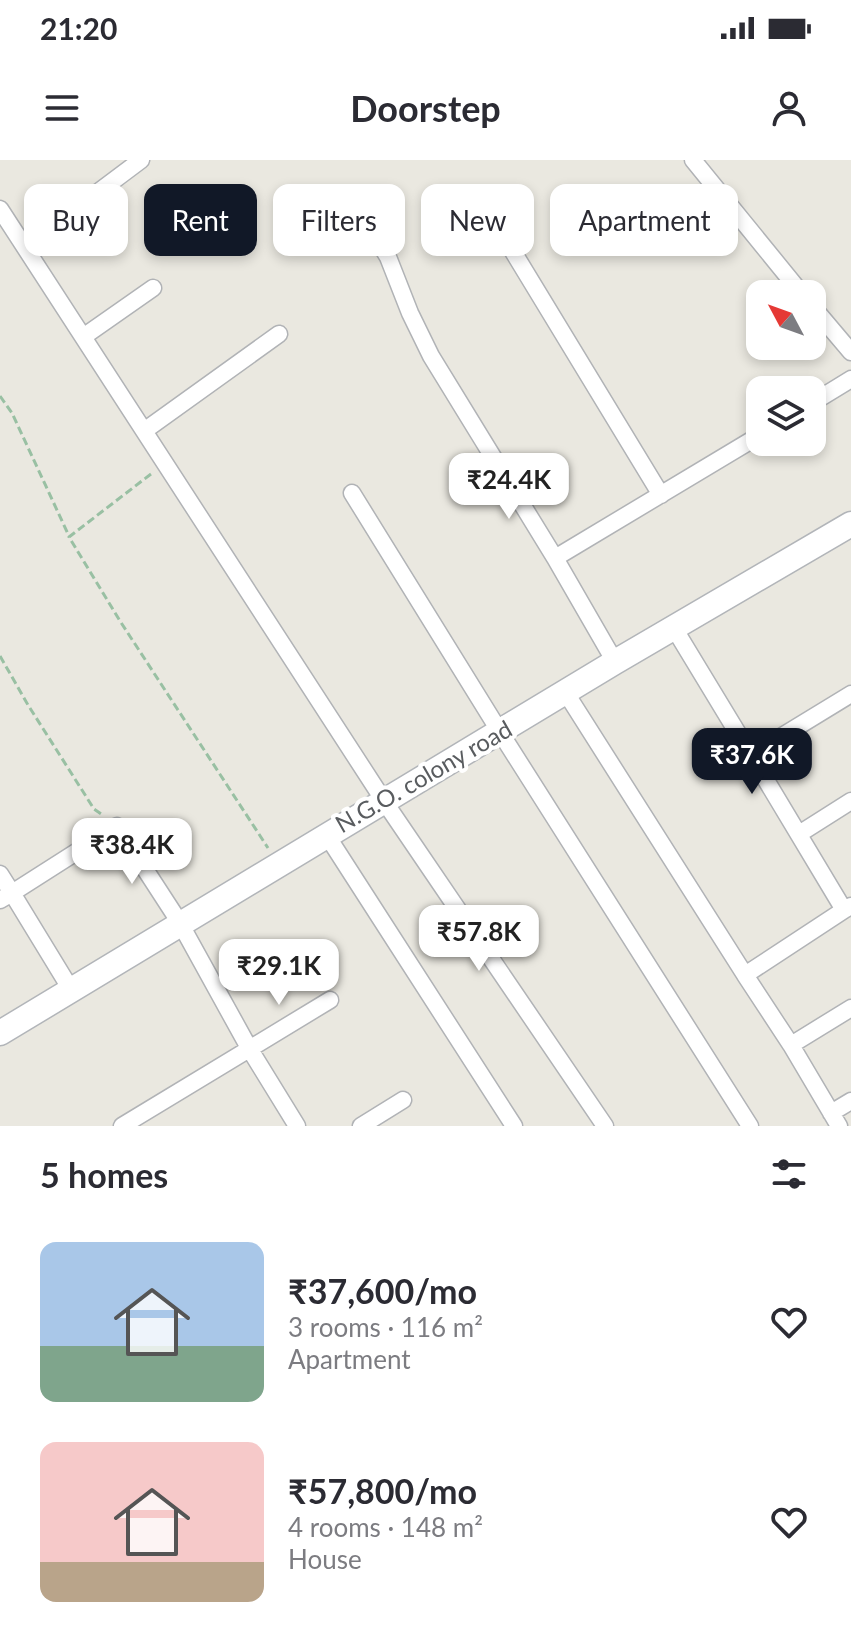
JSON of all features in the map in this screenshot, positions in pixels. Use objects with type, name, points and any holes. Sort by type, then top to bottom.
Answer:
[{"type":"main road","name":"N.G.O. colony road","points":[[0,1033],[326,834],[851,524]]},
{"type":"street","points":[[109,184],[141,160]]},
{"type":"street","points":[[693,160],[791,280]]},
{"type":"street","points":[[0,209],[24,245]]},
{"type":"street","points":[[31,256],[384,801],[605,1126]]},
{"type":"street","points":[[387,256],[431,356],[615,662]]},
{"type":"street","points":[[516,256],[661,495]]},
{"type":"street","points":[[83,337],[153,288]]},
{"type":"street","points":[[826,323],[851,352]]},
{"type":"street","points":[[144,431],[279,334]]},
{"type":"street","points":[[826,394],[851,379]]},
{"type":"street","points":[[555,558],[746,443]]},
{"type":"street","points":[[352,493],[750,1126]]},
{"type":"street","points":[[674,628],[799,834],[848,908],[745,975]]},
{"type":"street","points":[[566,693],[791,1045],[835,1120],[851,1101]]},
{"type":"street","points":[[751,755],[851,694]]},
{"type":"street","points":[[799,834],[851,801]]},
{"type":"street","points":[[6,896],[117,826],[180,923],[249,1048],[297,1126]]},
{"type":"street","points":[[326,834],[514,1126]]},
{"type":"street","points":[[0,874],[6,896],[70,988]]},
{"type":"street","points":[[122,1126],[330,1000]]},
{"type":"street","points":[[791,1045],[851,1008]]},
{"type":"street","points":[[361,1126],[403,1100]]},
{"type":"path","points":[[0,396],[12,413],[69,537],[120,621],[279,864]]},
{"type":"path","points":[[69,537],[164,464]]},
{"type":"path","points":[[0,656],[94,809],[117,826]]}]
